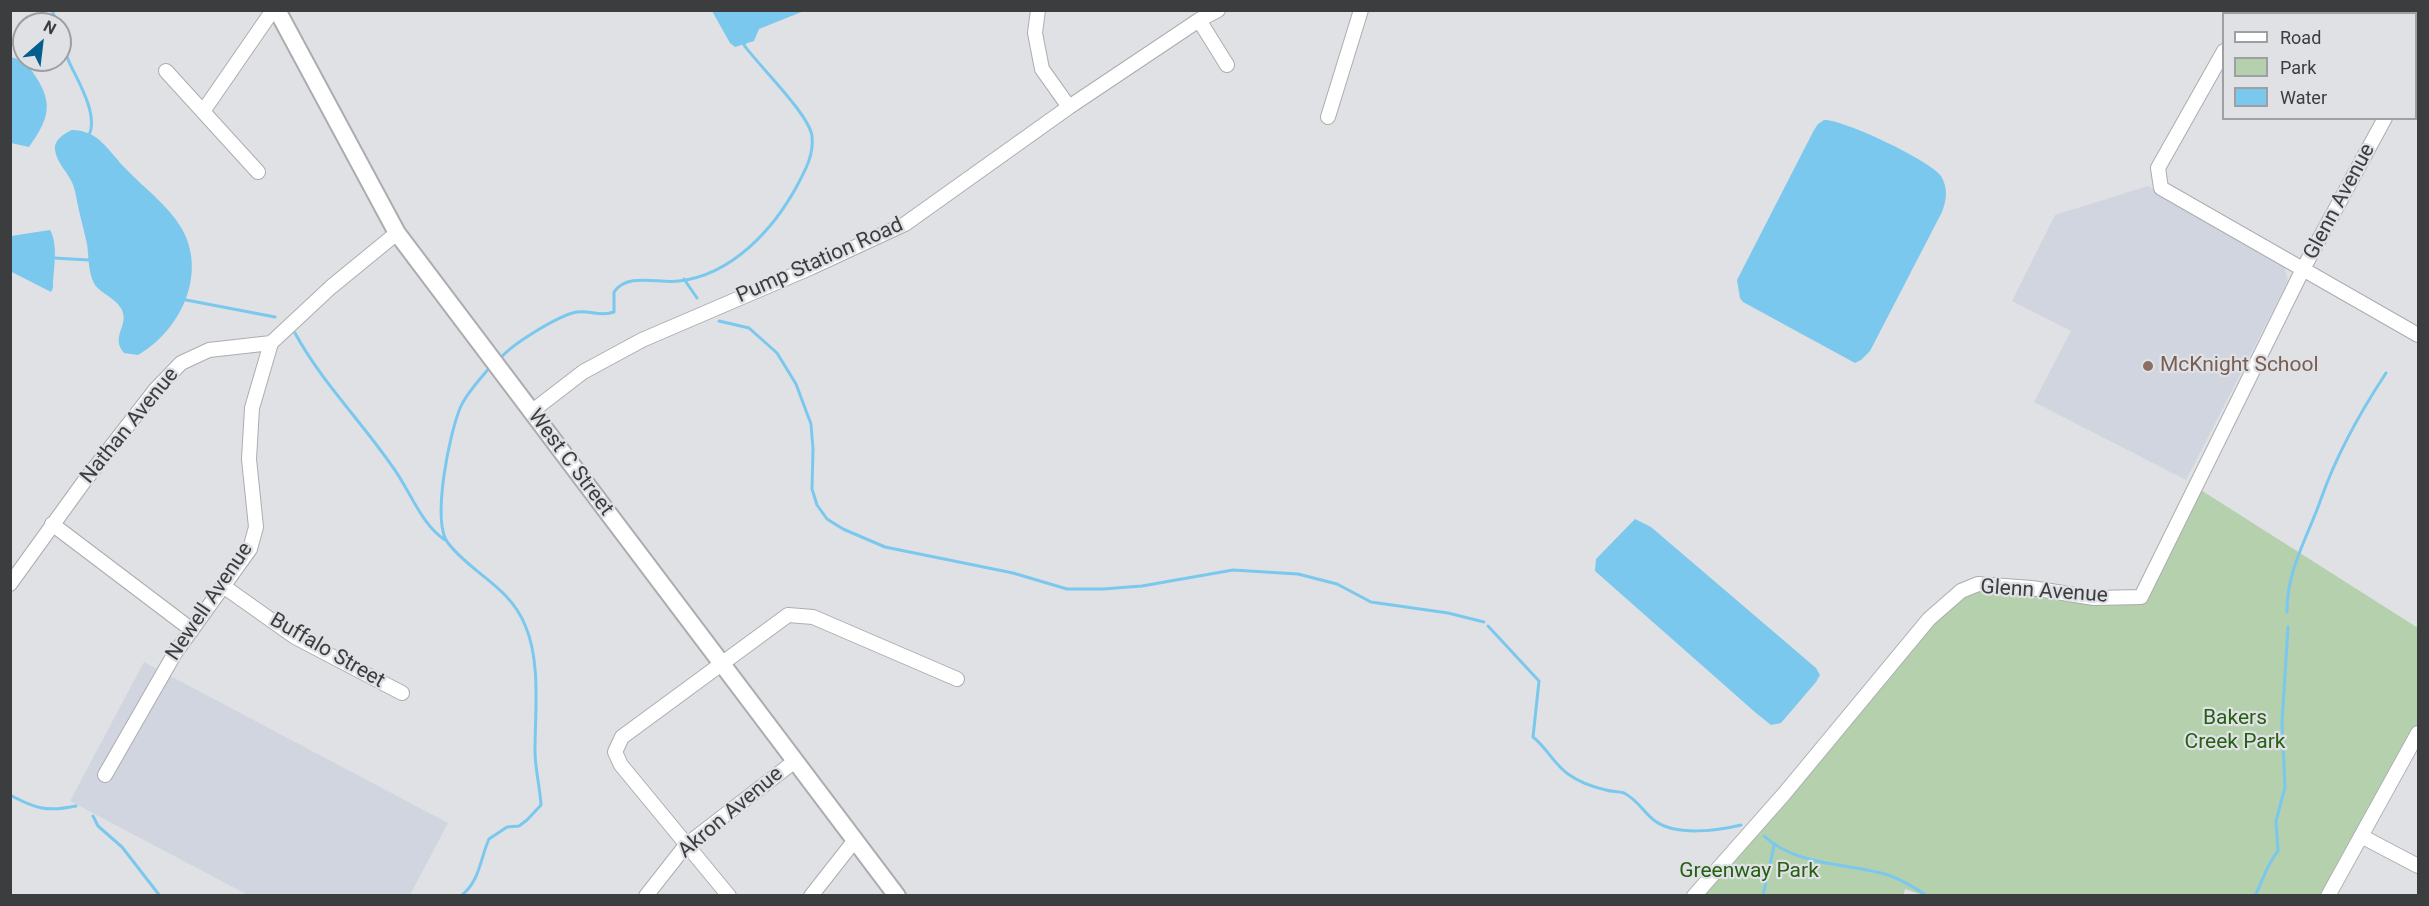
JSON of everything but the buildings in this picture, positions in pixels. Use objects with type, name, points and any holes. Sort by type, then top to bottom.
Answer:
[{"type":"main road","name":"West C Street","points":[[275,10],[397,233],[897,896]]},
{"type":"street","points":[[204,110],[275,10]]},
{"type":"street","points":[[1038,10],[1035,33],[1042,69],[1069,107]]},
{"type":"street","name":"Pump Station Road","points":[[531,412],[583,372],[642,340],[810,268],[905,224],[1069,107],[1199,20],[1218,10]]},
{"type":"street","points":[[1328,117],[1361,10]]},
{"type":"street","points":[[1199,20],[1227,65]]},
{"type":"street","points":[[2222,53],[2158,168],[2161,188],[2418,336]]},
{"type":"street","points":[[166,70],[258,172]]},
{"type":"street","name":"Glenn Avenue","points":[[1694,896],[1784,794],[1929,619],[1961,591],[1978,584],[2032,588],[2094,598],[2141,597],[2303,269],[2384,120]]},
{"type":"street","points":[[271,343],[332,287],[397,233]]},
{"type":"street","name":"Nathan Avenue","points":[[10,584],[52,524],[156,389],[181,363],[209,350],[271,343]]},
{"type":"street","name":"Newell Avenue","points":[[105,775],[155,686],[250,549],[256,527],[249,459],[252,408],[271,343]]},
{"type":"street","points":[[52,524],[192,630]]},
{"type":"street","name":"Buffalo Street","points":[[223,586],[295,637],[402,693]]},
{"type":"street","points":[[729,896],[621,765],[615,752],[622,737],[788,615],[813,616],[957,679]]},
{"type":"street","points":[[2328,896],[2418,733]]},
{"type":"street","name":"Akron Avenue","points":[[646,896],[686,845],[795,761]]},
{"type":"street","points":[[2361,836],[2418,866]]},
{"type":"street","points":[[812,896],[855,840]]},
{"type":"shaded area","name":"McKnight School","points":[[2148,186],[2284,265],[2288,281],[2186,480],[2034,402],[2071,331],[2012,301],[2055,215]]},
{"type":"shaded area","points":[[144,662],[448,823],[410,895],[248,895],[70,801]]},
{"type":"green space","name":"Bakers Creek Park","points":[[2196,487],[2418,628],[2418,735],[2329,895],[1926,896],[1905,889],[1903,896],[1694,896],[1929,619],[1978,584],[2141,597]]},
{"type":"water","points":[[712,11],[804,11],[759,29],[754,41],[735,47],[730,43]]},
{"type":"water","points":[[10,57],[12,57],[12,72],[32,72],[42,87],[47,104],[41,129],[29,147],[11,143]]},
{"type":"water","points":[[1824,120],[1849,126],[1905,151],[1934,169],[1941,176],[1946,189],[1942,212],[1870,351],[1855,363],[1743,302],[1740,298],[1737,280],[1814,130]]},
{"type":"water","points":[[72,130],[89,134],[103,143],[177,221],[189,247],[192,265],[185,301],[166,332],[138,355],[124,353],[120,347],[119,336],[124,316],[122,310],[95,285],[91,276],[87,244],[75,191],[58,160],[55,149],[58,140]]},
{"type":"water","points":[[50,230],[55,251],[51,292],[10,271],[11,236]]},
{"type":"water","points":[[1635,519],[1651,527],[1816,668],[1820,675],[1816,682],[1781,723],[1771,725],[1756,713],[1595,571],[1596,559]]},
{"type":"waterway","points":[[499,360],[524,339],[569,314],[614,312],[614,292],[627,282],[679,281],[717,270],[734,260],[749,247],[777,217],[806,167],[811,155],[812,136],[802,115],[751,54],[744,45],[745,42]]},
{"type":"waterway","points":[[72,68],[90,110],[91,129],[88,137]]},
{"type":"waterway","points":[[54,258],[92,262]]},
{"type":"waterway","points":[[684,279],[697,298]]},
{"type":"waterway","points":[[181,299],[275,317]]},
{"type":"waterway","points":[[719,321],[749,328],[777,353],[796,384],[811,424],[812,489],[817,505],[827,519],[843,529],[885,547],[1013,573],[1067,589],[1142,586],[1233,570],[1298,574],[1337,584],[1371,602],[1448,613],[1484,622]]},
{"type":"waterway","points":[[295,333],[317,368],[392,466],[429,525],[445,540]]},
{"type":"waterway","points":[[461,896],[476,877],[489,839],[507,827],[519,826],[541,805],[535,758],[535,670],[530,639],[525,625],[510,600],[448,543],[443,532],[441,516],[444,475],[457,418],[467,395],[491,366]]},
{"type":"waterway","points":[[2287,612],[2294,568],[2327,483],[2350,434],[2386,373]]},
{"type":"waterway","points":[[1488,626],[1539,681],[1533,737],[1568,774],[1591,786],[1624,793],[1655,821],[1674,829],[1697,831],[1741,825]]},
{"type":"waterway","points":[[2255,896],[2278,851],[2276,821],[2285,787],[2282,723],[2288,627]]},
{"type":"waterway","points":[[10,795],[42,808],[57,809],[76,806]]},
{"type":"waterway","points":[[93,816],[98,826],[122,847],[160,896]]},
{"type":"waterway","points":[[1764,836],[1776,846],[1790,853],[1820,862],[1887,875],[1927,896]]},
{"type":"waterway","points":[[1763,896],[1774,846]]},
{"type":"place","name":"McKnight School","points":[[2148,366]]},
{"type":"park label","name":"Greenway Park","points":[[1749,872]]}]
